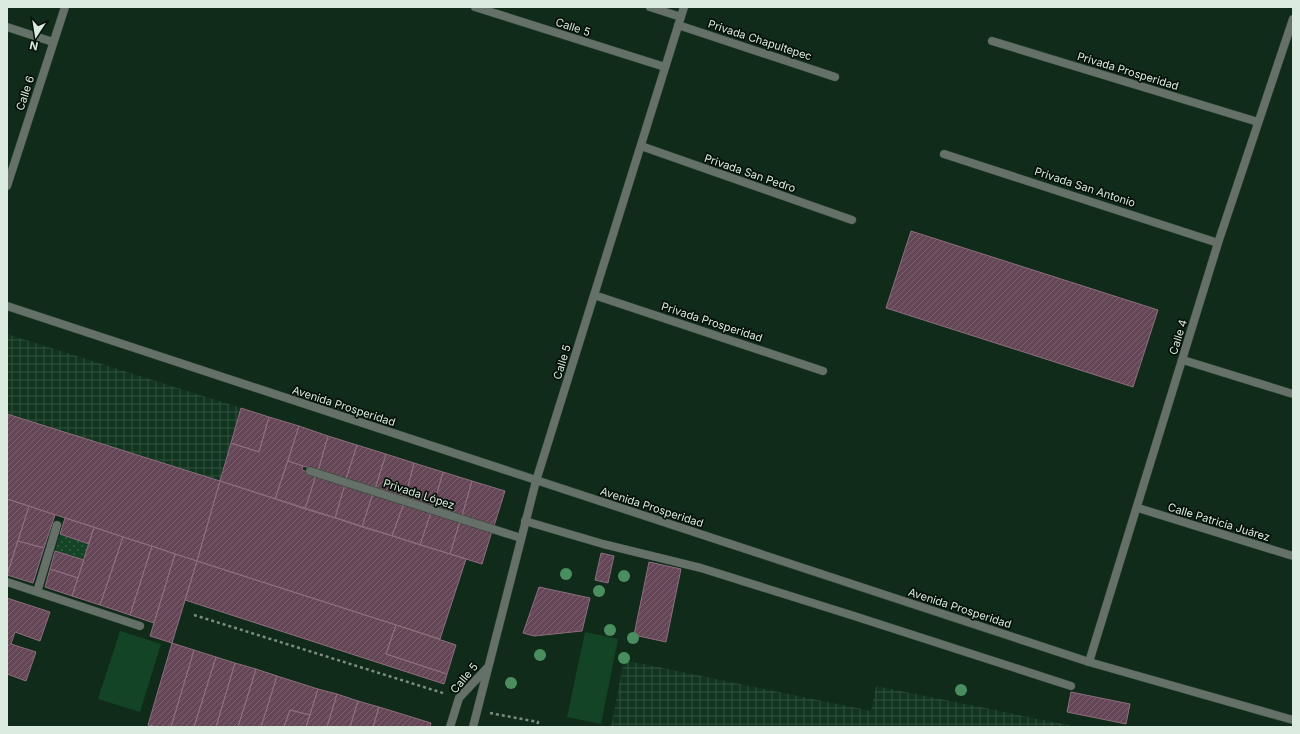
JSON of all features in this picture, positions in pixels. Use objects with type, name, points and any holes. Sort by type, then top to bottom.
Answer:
[{"type":"street","name":"Calle 6","points":[[7,186],[65,7]]},
{"type":"street","name":"Calle 5","points":[[475,7],[665,67]]},
{"type":"street","name":"Privada Chapultepec","points":[[650,7],[680,21],[835,77]]},
{"type":"street","name":"Calle 5","points":[[473,727],[536,481],[684,7]]},
{"type":"street","name":"Calle 4","points":[[1089,662],[1138,508],[1218,243],[1293,19]]},
{"type":"street","points":[[7,27],[53,42]]},
{"type":"street","name":"Privada Prosperidad","points":[[992,41],[1258,122]]},
{"type":"street","name":"Privada San Pedro","points":[[641,146],[852,220]]},
{"type":"street","name":"Privada San Antonio","points":[[944,154],[1218,243]]},
{"type":"street","name":"Privada Prosperidad","points":[[594,295],[822,371]]},
{"type":"street","name":"Avenida Prosperidad","points":[[7,306],[1089,662],[1293,720]]},
{"type":"street","points":[[1183,360],[1293,394]]},
{"type":"street","name":"Privada López","points":[[310,471],[521,538]]},
{"type":"street","name":"Calle Patricia Juárez","points":[[1138,508],[1293,556]]},
{"type":"street","points":[[525,521],[603,544],[701,568],[1071,686]]},
{"type":"street","points":[[37,592],[57,524]]},
{"type":"street","points":[[7,582],[140,626]]},
{"type":"street","name":"Calle 5","points":[[450,727],[459,698],[488,666]]},
{"type":"path","points":[[194,615],[459,698]]},
{"type":"path","points":[[478,710],[538,722],[536,727]]},
{"type":"shaded area","points":[[7,334],[241,408],[220,481],[7,414]]},
{"type":"shaded area","points":[[60,534],[89,544],[84,560],[55,551]]},
{"type":"shaded area","points":[[120,631],[161,644],[140,712],[98,699]]},
{"type":"shaded area","points":[[585,632],[618,639],[601,724],[567,717]]},
{"type":"shaded area","points":[[624,660],[871,711],[876,686],[1078,727],[611,727]]},
{"type":"building","points":[[911,231],[1158,310],[1133,387],[886,308]]},
{"type":"building","points":[[241,408],[269,417],[259,452],[231,443]]},
{"type":"building","points":[[7,414],[220,481],[197,561],[7,499]]},
{"type":"building","points":[[269,417],[299,426],[275,499],[220,481],[231,443],[259,452]]},
{"type":"building","points":[[299,426],[328,436],[318,471],[288,461]]},
{"type":"building","points":[[328,436],[357,445],[346,479],[318,471]]},
{"type":"building","points":[[357,445],[386,454],[375,489],[346,479]]},
{"type":"building","points":[[386,454],[414,463],[405,498],[375,489]]},
{"type":"building","points":[[288,461],[303,466],[302,470],[316,475],[305,509],[275,499]]},
{"type":"building","points":[[414,463],[443,472],[433,507],[405,498]]},
{"type":"building","points":[[443,472],[472,481],[462,516],[433,507]]},
{"type":"building","points":[[316,475],[345,484],[335,518],[305,509]]},
{"type":"building","points":[[220,481],[466,559],[440,639],[197,561]]},
{"type":"building","points":[[472,481],[505,491],[494,526],[462,516]]},
{"type":"building","points":[[345,484],[373,493],[362,527],[335,518]]},
{"type":"building","points":[[373,493],[404,503],[392,536],[362,527]]},
{"type":"building","points":[[7,499],[29,506],[7,574]]},
{"type":"building","points":[[404,503],[431,512],[420,545],[392,536]]},
{"type":"building","points":[[29,506],[55,515],[44,548],[18,541]]},
{"type":"building","points":[[431,512],[460,521],[450,554],[420,545]]},
{"type":"building","points":[[65,518],[94,527],[89,544],[60,534]]},
{"type":"building","points":[[460,521],[492,531],[482,564],[450,554]]},
{"type":"building","points":[[94,527],[123,537],[100,605],[72,596]]},
{"type":"building","points":[[123,537],[152,546],[130,615],[100,605]]},
{"type":"building","points":[[18,541],[44,548],[33,583],[7,575]]},
{"type":"building","points":[[152,546],[175,554],[154,623],[130,615]]},
{"type":"building","points":[[55,551],[84,560],[78,578],[50,569]]},
{"type":"building","points":[[601,553],[614,556],[608,583],[595,580]]},
{"type":"building","points":[[175,554],[197,561],[172,643],[150,636]]},
{"type":"building","points":[[197,561],[396,625],[386,654],[447,674],[444,684],[185,600]]},
{"type":"building","points":[[649,562],[681,569],[666,642],[634,635]]},
{"type":"building","points":[[50,569],[78,578],[72,596],[45,587]]},
{"type":"building","points":[[539,587],[590,598],[582,631],[534,636],[523,633]]},
{"type":"building","points":[[7,598],[50,612],[40,641],[15,632],[11,644],[36,652],[26,681],[7,674]]},
{"type":"building","points":[[396,625],[456,645],[447,674],[386,654]]},
{"type":"building","points":[[172,643],[194,650],[171,727],[148,725]]},
{"type":"building","points":[[194,650],[216,657],[194,727],[171,727]]},
{"type":"building","points":[[216,657],[235,663],[216,727],[194,727]]},
{"type":"building","points":[[235,663],[256,669],[238,727],[216,727]]},
{"type":"building","points":[[256,669],[277,676],[261,727],[238,727]]},
{"type":"building","points":[[277,676],[318,689],[310,715],[290,710],[284,727],[261,727]]},
{"type":"building","points":[[318,689],[337,694],[327,727],[306,727]]},
{"type":"building","points":[[1071,692],[1130,704],[1126,724],[1067,712]]},
{"type":"building","points":[[337,694],[358,701],[350,727],[327,727]]},
{"type":"building","points":[[358,701],[379,707],[373,727],[350,727]]},
{"type":"building","points":[[379,707],[431,723],[430,727],[373,727]]},
{"type":"building","points":[[290,710],[310,715],[306,727],[284,727]]}]
